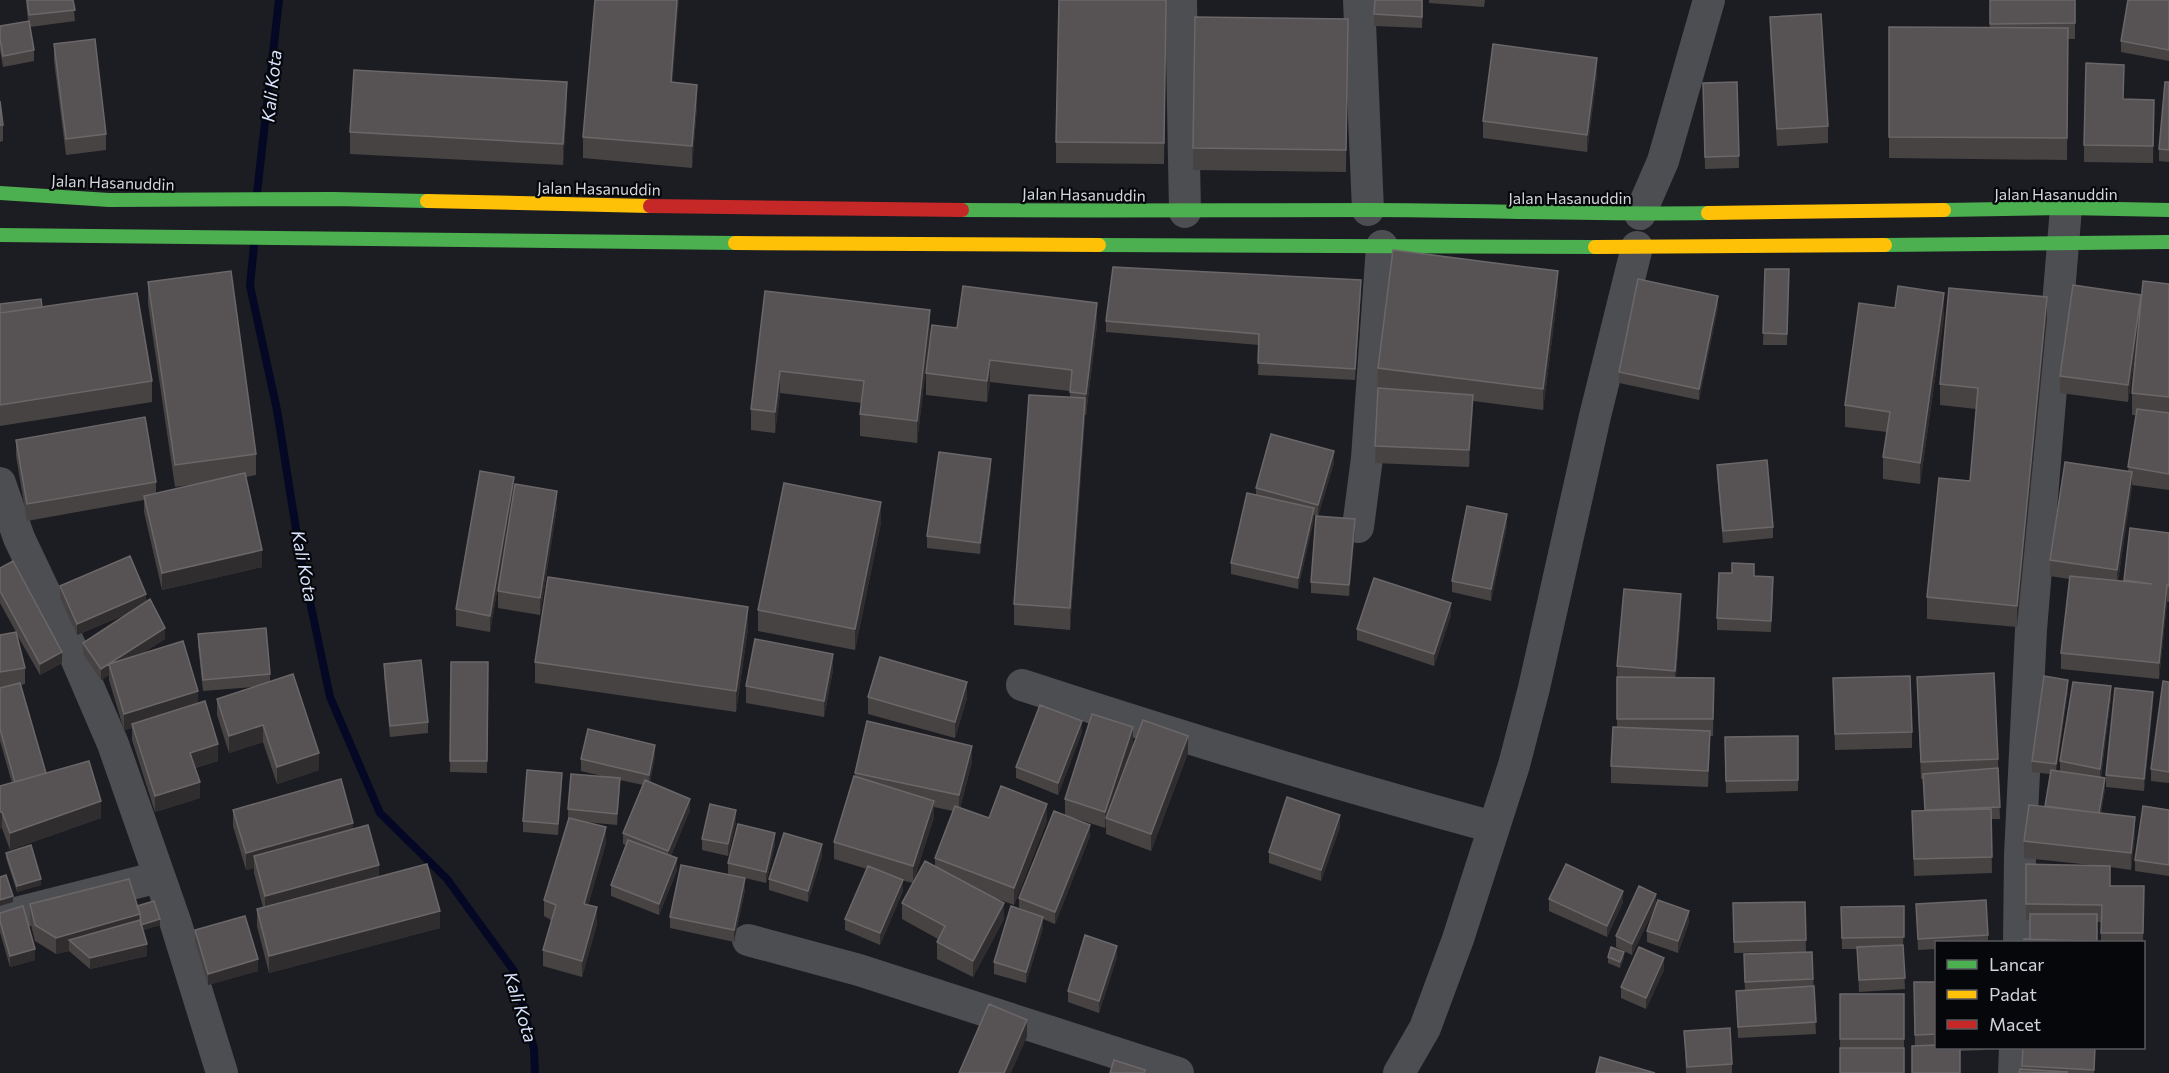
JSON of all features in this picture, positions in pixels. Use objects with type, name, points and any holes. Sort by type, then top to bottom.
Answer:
[{"type":"street","points":[[1181,0],[1185,212]]},
{"type":"street","points":[[1359,0],[1368,210]]},
{"type":"street","points":[[1640,213],[1663,161],[1709,0]]},
{"type":"street","name":"Jalan Hasanuddin","points":[[0,193],[109,200],[311,201],[334,199],[765,226],[1382,246],[1637,247],[2169,242]]},
{"type":"street","points":[[2019,941],[2020,855],[2031,630],[2066,208]]},
{"type":"street","name":"Jalan Hasanuddin","points":[[0,235],[310,237],[765,226],[1185,212],[1368,210],[1640,213],[2066,208],[2169,210]]},
{"type":"street","points":[[1358,527],[1367,458],[1382,246]]},
{"type":"street","points":[[1399,1073],[1425,1028],[1458,939],[1514,765],[1534,688],[1595,416],[1637,247]]},
{"type":"street","points":[[0,483],[19,538],[113,744],[196,988],[222,1073]]},
{"type":"street","points":[[1022,686],[1352,789],[1493,827]]},
{"type":"street","points":[[0,917],[159,877]]},
{"type":"street","points":[[748,940],[859,970],[1178,1073]]},
{"type":"street","points":[[2014,1073],[2015,1049]]},
{"type":"building","points":[[27,0],[73,0],[75,10],[29,15]]},
{"type":"building","points":[[595,0],[677,0],[671,82],[697,85],[692,146],[583,137]]},
{"type":"building","points":[[1059,0],[1166,0],[1164,143],[1056,142]]},
{"type":"building","points":[[1375,0],[1422,0],[1422,17],[1374,14]]},
{"type":"building","points":[[1990,0],[2075,0],[2075,23],[1990,24]]},
{"type":"building","points":[[2128,0],[2169,0],[2169,50],[2121,41]]},
{"type":"building","points":[[1821,14],[1828,126],[1777,129],[1770,17]]},
{"type":"building","points":[[1195,17],[1348,19],[1346,150],[1193,148]]},
{"type":"building","points":[[29,21],[34,50],[3,56],[0,26]]},
{"type":"building","points":[[1889,27],[2068,28],[2067,138],[1889,137]]},
{"type":"building","points":[[95,39],[106,134],[66,139],[54,44]]},
{"type":"building","points":[[1493,44],[1597,58],[1587,135],[1483,121]]},
{"type":"building","points":[[2086,63],[2124,65],[2123,99],[2154,100],[2153,146],[2084,145]]},
{"type":"building","points":[[354,70],[567,82],[563,144],[350,132]]},
{"type":"building","points":[[1737,82],[1739,156],[1705,157],[1703,83]]},
{"type":"building","points":[[2165,82],[2169,82],[2169,150],[2159,149]]},
{"type":"building","points":[[0,101],[3,125],[0,125]]},
{"type":"building","points":[[1393,250],[1558,271],[1543,389],[1378,368]]},
{"type":"building","points":[[1113,267],[1361,280],[1355,369],[1258,363],[1259,334],[1106,321]]},
{"type":"building","points":[[1765,269],[1789,269],[1787,334],[1763,333]]},
{"type":"building","points":[[231,271],[256,454],[175,465],[148,282]]},
{"type":"building","points":[[1638,279],[1718,296],[1699,389],[1619,372]]},
{"type":"building","points":[[2143,281],[2169,284],[2169,397],[2132,393]]},
{"type":"building","points":[[2073,285],[2141,295],[2128,385],[2060,376]]},
{"type":"building","points":[[963,286],[1097,303],[1086,394],[1070,392],[1072,370],[990,360],[987,381],[926,373],[932,325],[957,328]]},
{"type":"building","points":[[1898,286],[1944,293],[1920,463],[1883,457],[1890,412],[1845,405],[1859,303],[1895,308]]},
{"type":"building","points":[[1949,288],[2047,297],[2017,606],[1927,597],[1939,478],[1970,481],[1978,388],[1940,384]]},
{"type":"building","points":[[765,291],[930,310],[917,421],[860,414],[864,381],[780,371],[775,412],[751,409]]},
{"type":"building","points":[[137,293],[152,381],[0,405],[0,313]]},
{"type":"building","points":[[41,299],[42,307],[0,313],[0,304]]},
{"type":"building","points":[[1378,388],[1473,395],[1469,450],[1375,446]]},
{"type":"building","points":[[1029,395],[1085,398],[1070,608],[1014,604]]},
{"type":"building","points":[[2137,409],[2169,413],[2169,474],[2128,467]]},
{"type":"building","points":[[145,417],[156,482],[27,504],[16,440]]},
{"type":"building","points":[[1271,434],[1334,451],[1318,505],[1256,488]]},
{"type":"building","points":[[939,452],[991,459],[980,543],[927,536]]},
{"type":"building","points":[[1767,460],[1773,527],[1723,531],[1717,465]]},
{"type":"building","points":[[2065,462],[2132,472],[2117,570],[2050,560]]},
{"type":"building","points":[[480,471],[514,477],[490,616],[456,609]]},
{"type":"building","points":[[245,473],[262,550],[162,573],[144,496]]},
{"type":"building","points":[[784,483],[881,502],[855,629],[758,610]]},
{"type":"building","points":[[515,484],[557,491],[540,598],[498,591]]},
{"type":"building","points":[[1247,493],[1314,508],[1298,578],[1231,563]]},
{"type":"building","points":[[1467,506],[1507,514],[1491,589],[1452,581]]},
{"type":"building","points":[[1316,516],[1355,519],[1349,585],[1311,582]]},
{"type":"building","points":[[2130,528],[2169,533],[2169,586],[2167,585],[2159,663],[2061,653],[2070,576],[2152,584],[2124,580]]},
{"type":"building","points":[[130,556],[146,594],[77,624],[60,586]]},
{"type":"building","points":[[13,561],[62,652],[40,664],[0,591],[0,568]]},
{"type":"building","points":[[1732,563],[1754,564],[1754,576],[1773,577],[1771,621],[1717,618],[1719,573],[1732,573]]},
{"type":"building","points":[[548,577],[748,607],[736,691],[535,662]]},
{"type":"building","points":[[1374,578],[1451,603],[1434,654],[1357,629]]},
{"type":"building","points":[[1624,589],[1681,594],[1675,671],[1617,666]]},
{"type":"building","points":[[150,599],[165,628],[101,669],[83,643]]},
{"type":"building","points":[[266,628],[270,674],[203,680],[198,634]]},
{"type":"building","points":[[16,632],[25,668],[0,672],[0,635]]},
{"type":"building","points":[[755,639],[833,654],[824,701],[746,686]]},
{"type":"building","points":[[183,641],[198,691],[124,714],[109,664]]},
{"type":"building","points":[[880,657],[967,682],[955,722],[868,697]]},
{"type":"building","points":[[421,660],[428,722],[390,726],[384,664]]},
{"type":"building","points":[[451,662],[488,662],[487,761],[450,761]]},
{"type":"building","points":[[1994,673],[1998,759],[1921,762],[1917,677]]},
{"type":"building","points":[[293,674],[319,753],[277,767],[263,725],[229,736],[217,699]]},
{"type":"building","points":[[1910,676],[1912,732],[1835,734],[1833,678]]},
{"type":"building","points":[[2044,676],[2068,680],[2056,764],[2032,761]]},
{"type":"building","points":[[1617,677],[1714,678],[1713,719],[1617,719]]},
{"type":"building","points":[[2163,681],[2169,682],[2169,772],[2151,769]]},
{"type":"building","points":[[2073,682],[2111,686],[2100,769],[2060,761]]},
{"type":"building","points":[[20,683],[46,773],[15,782],[0,729],[0,688]]},
{"type":"building","points":[[2115,688],[2153,692],[2144,779],[2106,775]]},
{"type":"building","points":[[205,701],[218,744],[190,753],[200,782],[155,796],[132,724]]},
{"type":"building","points":[[1040,705],[1082,721],[1058,783],[1016,767]]},
{"type":"building","points":[[1092,714],[1133,727],[1105,812],[1065,799]]},
{"type":"building","points":[[1143,720],[1188,736],[1151,834],[1106,818]]},
{"type":"building","points":[[867,721],[972,746],[959,795],[855,773]]},
{"type":"building","points":[[1613,727],[1710,731],[1708,771],[1611,766]]},
{"type":"building","points":[[588,729],[655,745],[649,775],[581,759]]},
{"type":"building","points":[[1798,736],[1798,780],[1726,781],[1725,737]]},
{"type":"building","points":[[89,761],[101,801],[10,833],[2,812],[0,812],[0,786]]},
{"type":"building","points":[[1998,768],[2000,807],[1925,810],[1923,774]]},
{"type":"building","points":[[527,770],[562,773],[558,824],[523,821]]},
{"type":"building","points":[[2051,770],[2105,778],[2099,813],[2045,806]]},
{"type":"building","points":[[571,774],[620,778],[617,814],[568,809]]},
{"type":"building","points":[[854,776],[934,801],[913,866],[834,842]]},
{"type":"building","points":[[341,779],[353,823],[246,853],[233,810]]},
{"type":"building","points":[[645,780],[690,799],[668,851],[623,833]]},
{"type":"building","points":[[1001,786],[1047,804],[1014,888],[935,858],[955,806],[989,818]]},
{"type":"building","points":[[1287,797],[1340,815],[1321,870],[1269,852]]},
{"type":"building","points":[[710,804],[736,810],[728,844],[702,839]]},
{"type":"building","points":[[2029,805],[2135,817],[2131,853],[2024,841]]},
{"type":"building","points":[[2143,806],[2169,810],[2169,865],[2135,860]]},
{"type":"building","points":[[1991,809],[1992,857],[1914,859],[1912,811]]},
{"type":"building","points":[[1054,811],[1090,825],[1055,912],[1019,898]]},
{"type":"building","points":[[569,818],[606,827],[584,904],[597,907],[582,961],[543,950],[556,905],[544,900]]},
{"type":"building","points":[[738,824],[775,833],[766,872],[728,863]]},
{"type":"building","points":[[368,825],[379,865],[265,896],[254,856]]},
{"type":"building","points":[[784,833],[822,844],[808,891],[769,879]]},
{"type":"building","points":[[628,840],[677,858],[659,904],[611,885]]},
{"type":"building","points":[[31,845],[41,879],[17,886],[6,853]]},
{"type":"building","points":[[925,861],[1004,903],[973,961],[937,942],[945,926],[902,903]]},
{"type":"building","points":[[427,864],[440,911],[269,956],[257,909]]},
{"type":"building","points":[[1566,864],[1623,891],[1607,926],[1549,899]]},
{"type":"building","points":[[2026,864],[2110,866],[2110,886],[2144,886],[2143,933],[2101,933],[2102,905],[2026,904]]},
{"type":"building","points":[[681,865],[745,878],[734,930],[670,917]]},
{"type":"building","points":[[868,866],[903,880],[880,933],[845,919]]},
{"type":"building","points":[[6,875],[13,896],[0,900],[0,877]]},
{"type":"building","points":[[129,879],[140,914],[56,938],[35,925],[30,904]]},
{"type":"building","points":[[1639,886],[1656,894],[1632,944],[1616,936]]},
{"type":"building","points":[[1658,900],[1689,911],[1678,941],[1647,931]]},
{"type":"building","points":[[1986,900],[1988,935],[1918,939],[1916,904]]},
{"type":"building","points":[[154,901],[160,919],[141,925],[137,906]]},
{"type":"building","points":[[1805,902],[1806,940],[1734,942],[1733,903]]},
{"type":"building","points":[[23,906],[35,949],[10,956],[0,921],[0,913]]},
{"type":"building","points":[[1011,906],[1043,917],[1026,972],[994,962]]},
{"type":"building","points":[[1904,906],[1904,937],[1842,938],[1841,907]]},
{"type":"building","points":[[2030,914],[2097,914],[2097,941],[2030,940]]},
{"type":"building","points":[[245,916],[258,959],[208,974],[195,930]]},
{"type":"building","points":[[140,920],[147,944],[90,958],[69,940]]},
{"type":"building","points":[[1085,935],[1117,946],[1099,1001],[1068,991]]},
{"type":"building","points":[[2024,939],[2083,941],[2024,941]]},
{"type":"building","points":[[1903,945],[1905,978],[1859,980],[1857,947]]},
{"type":"building","points":[[1611,947],[1624,952],[1620,962],[1608,957]]},
{"type":"building","points":[[1639,947],[1664,958],[1646,998],[1621,987]]},
{"type":"building","points":[[1812,952],[1813,979],[1745,982],[1744,954]]},
{"type":"building","points":[[1914,982],[1935,982],[1935,1034],[1915,1035]]},
{"type":"building","points":[[1814,986],[1816,1022],[1738,1027],[1736,991]]},
{"type":"building","points":[[1840,994],[1904,994],[1904,1039],[1840,1039]]},
{"type":"building","points":[[989,1004],[1027,1020],[1004,1073],[959,1073]]},
{"type":"building","points":[[1730,1028],[1732,1064],[1687,1067],[1684,1031]]},
{"type":"building","points":[[1935,1045],[1935,1049],[1960,1049],[1960,1073],[1912,1073],[1912,1046]]},
{"type":"building","points":[[1840,1048],[1904,1048],[1904,1073],[1840,1073]]},
{"type":"building","points":[[2023,1049],[2095,1049],[2094,1070],[2022,1066]]},
{"type":"building","points":[[1600,1057],[1655,1073],[1596,1073]]},
{"type":"building","points":[[1114,1060],[1145,1070],[1144,1073],[1110,1073]]},
{"type":"building","points":[[2020,1069],[2068,1072],[2019,1073]]},
{"type":"waterway","name":"Kali Kota","points":[[257,193],[279,0]]},
{"type":"waterway","name":"Kali Kota","points":[[254,245],[250,286],[277,410],[300,554],[330,697],[380,813],[447,879],[514,971],[534,1049],[535,1073]]},
{"type":"traffic: fast","points":[[0,193],[109,200],[427,201]]},
{"type":"traffic: fast","points":[[1944,210],[2066,208],[2169,210]]},
{"type":"traffic: fast","points":[[962,210],[1708,213]]},
{"type":"traffic: fast","points":[[0,235],[735,243]]},
{"type":"traffic: fast","points":[[1885,245],[2169,242]]},
{"type":"traffic: fast","points":[[1099,245],[1595,247]]},
{"type":"traffic: slow","points":[[427,201],[650,206]]},
{"type":"traffic: slow","points":[[1708,213],[1944,210]]},
{"type":"traffic: slow","points":[[735,243],[1099,245]]},
{"type":"traffic: slow","points":[[1595,247],[1885,245]]},
{"type":"traffic: jam","points":[[650,206],[962,210]]}]
